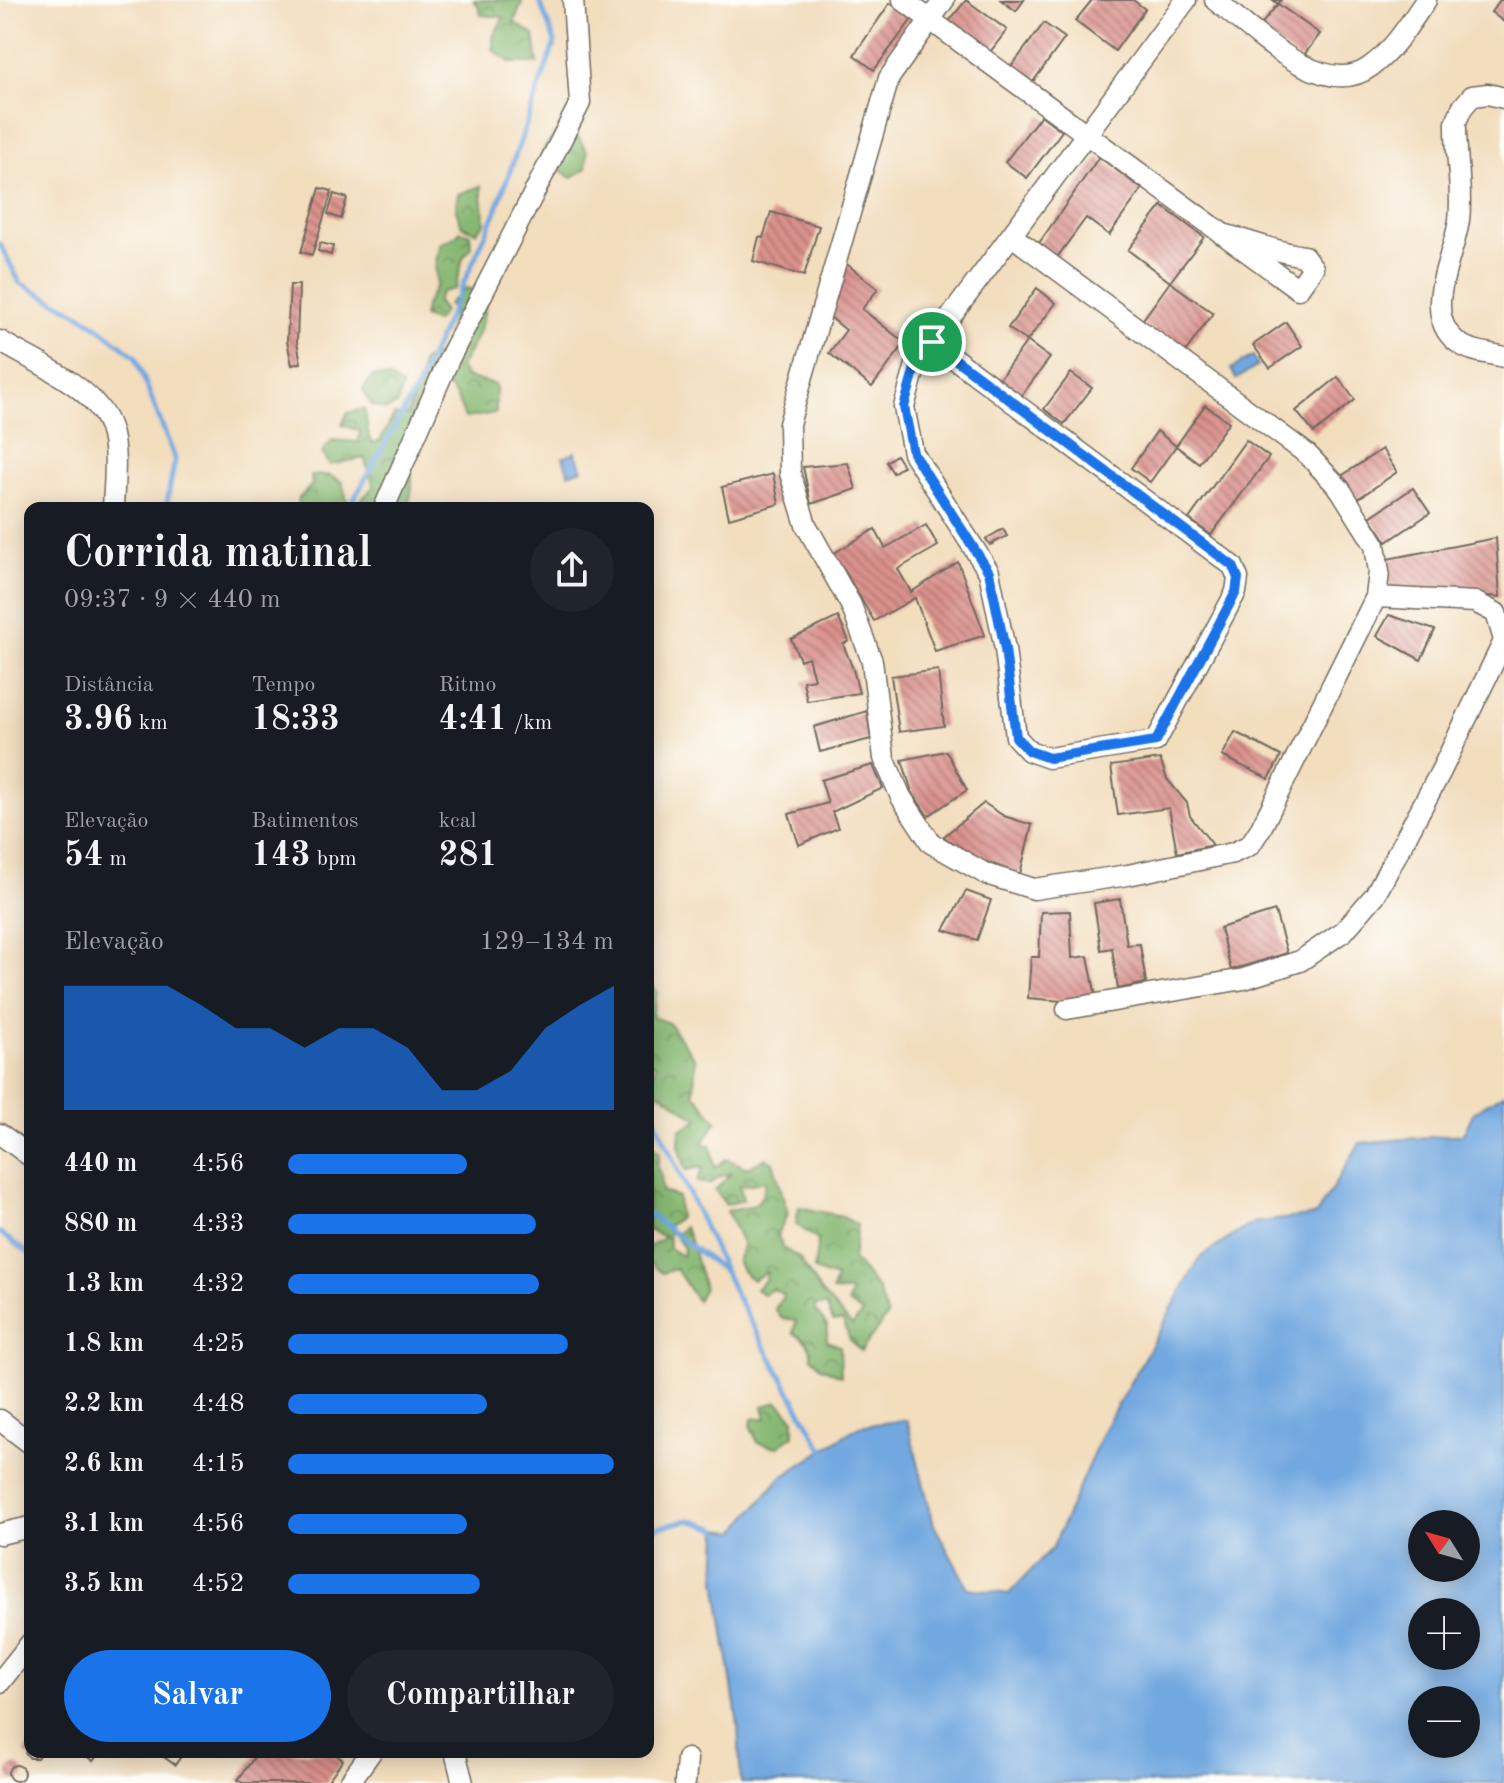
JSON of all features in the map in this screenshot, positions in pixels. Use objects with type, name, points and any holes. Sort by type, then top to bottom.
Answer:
[{"type":"street","points":[[387,502],[449,359],[580,103],[573,0]]},
{"type":"street","points":[[903,0],[1222,234]]},
{"type":"street","points":[[944,0],[889,78],[789,424],[790,473],[806,525],[851,605],[872,661],[884,758],[901,797],[931,843],[986,874],[1034,889],[1128,875],[1233,853],[1250,845],[1261,828],[1376,597],[1379,572],[1375,545],[1340,489],[1307,454],[1012,236]]},
{"type":"street","points":[[932,342],[1233,566],[1238,578],[1236,592],[1156,741],[1049,758],[1029,751],[1016,737],[1005,649],[989,572],[913,453],[904,407],[915,368],[932,342],[1186,0]]},
{"type":"street","points":[[1215,0],[1301,65],[1325,76],[1348,77],[1369,68],[1397,41],[1426,0]]},
{"type":"street","points":[[1504,98],[1488,94],[1472,96],[1456,122],[1459,220],[1439,306],[1442,322],[1457,342],[1474,350],[1504,357]]},
{"type":"street","points":[[0,341],[76,386],[104,416],[112,440],[113,502]]},
{"type":"street","points":[[1067,1009],[1244,979],[1300,961],[1344,931],[1375,895],[1441,771],[1504,641],[1496,613],[1475,602],[1376,597]]},
{"type":"street","points":[[0,1134],[24,1152]]},
{"type":"street","points":[[0,1420],[24,1438]]},
{"type":"street","points":[[0,1534],[24,1528]]},
{"type":"street","points":[[0,1682],[24,1652]]},
{"type":"street","points":[[349,1783],[367,1758]]},
{"type":"street","points":[[457,1758],[463,1783]]},
{"type":"street","points":[[685,1783],[687,1759]]},
{"type":"green space","points":[[473,0],[521,0],[514,22],[534,35],[538,63],[511,63],[493,50],[493,37],[504,17],[481,15]]},
{"type":"green space","points":[[556,132],[576,133],[587,152],[586,169],[571,178],[554,165],[538,163]]},
{"type":"green space","points":[[481,186],[485,223],[476,232],[462,226],[456,210],[458,194]]},
{"type":"green space","points":[[461,231],[470,234],[471,248],[463,258],[455,289],[441,292],[437,302],[444,311],[436,322],[423,317],[425,306],[437,284],[436,264],[440,244]]},
{"type":"green space","points":[[466,288],[487,294],[478,332],[460,366],[465,377],[496,385],[496,413],[465,418],[456,396],[445,384],[406,445],[412,484],[409,502],[359,502],[374,486],[364,458],[330,465],[322,453],[332,440],[359,442],[360,431],[342,425],[347,413],[364,409],[371,443],[380,441],[394,415],[407,415],[419,387],[422,361],[442,354],[454,313],[448,304]]},
{"type":"green space","points":[[373,376],[390,378],[402,386],[397,405],[386,410],[371,405],[363,390]]},
{"type":"green space","points":[[328,475],[342,482],[347,502],[298,502],[312,485],[311,476]]},
{"type":"green space","points":[[654,1018],[669,1023],[695,1059],[694,1093],[717,1121],[702,1144],[711,1145],[715,1168],[726,1159],[748,1168],[766,1158],[773,1162],[788,1214],[777,1234],[783,1248],[799,1258],[821,1292],[852,1326],[862,1313],[848,1303],[851,1292],[832,1291],[836,1278],[814,1270],[818,1240],[796,1224],[799,1207],[841,1216],[857,1225],[853,1260],[878,1289],[887,1316],[861,1351],[850,1340],[843,1321],[833,1321],[826,1305],[815,1306],[815,1311],[827,1325],[827,1341],[840,1346],[841,1376],[821,1367],[811,1357],[806,1342],[793,1333],[796,1321],[781,1318],[775,1309],[784,1295],[773,1289],[763,1294],[756,1289],[765,1280],[767,1272],[753,1280],[742,1271],[737,1261],[743,1245],[727,1211],[754,1205],[762,1197],[766,1181],[740,1186],[743,1200],[726,1205],[715,1190],[732,1173],[710,1184],[697,1182],[703,1167],[686,1170],[679,1146],[680,1130],[698,1119],[654,1090]]},
{"type":"green space","points":[[654,1147],[660,1153],[657,1166],[662,1191],[678,1197],[679,1218],[668,1226],[669,1248],[682,1256],[684,1248],[675,1236],[684,1227],[704,1288],[697,1301],[676,1269],[662,1273],[654,1266],[654,1243],[665,1237],[654,1232]]},
{"type":"green space","points":[[778,1402],[794,1419],[794,1435],[777,1447],[758,1443],[751,1427],[752,1419],[766,1418],[763,1406]]},
{"type":"water","points":[[1253,356],[1258,366],[1236,379],[1231,369]]},
{"type":"water","points":[[575,452],[582,469],[569,474],[563,457]]},
{"type":"water","points":[[1504,1093],[1504,1783],[741,1783],[738,1725],[716,1581],[718,1529],[736,1531],[779,1479],[859,1426],[907,1420],[934,1525],[968,1588],[1009,1594],[1053,1547],[1103,1431],[1200,1258],[1252,1223],[1316,1215],[1360,1143],[1463,1134],[1474,1112]]},
{"type":"building","points":[[966,0],[1007,30],[990,52],[949,21]]},
{"type":"building","points":[[1001,0],[1024,0],[1016,11]]},
{"type":"building","points":[[1092,0],[1133,0],[1145,9],[1115,51],[1075,21]]},
{"type":"building","points":[[1500,0],[1504,0],[1504,22],[1491,12]]},
{"type":"building","points":[[890,3],[912,19],[874,70],[854,55]]},
{"type":"building","points":[[1278,4],[1320,34],[1300,60],[1258,28]]},
{"type":"building","points":[[1044,23],[1065,38],[1032,83],[1011,67]]},
{"type":"building","points":[[1041,115],[1062,131],[1027,178],[1005,162]]},
{"type":"building","points":[[1099,157],[1142,189],[1109,235],[1086,218],[1055,260],[1037,246]]},
{"type":"building","points":[[320,188],[332,191],[312,255],[301,252]]},
{"type":"building","points":[[334,194],[347,198],[341,219],[328,214]]},
{"type":"building","points":[[1162,206],[1204,237],[1170,282],[1128,250]]},
{"type":"building","points":[[771,212],[819,226],[804,276],[753,261],[759,237],[763,238]]},
{"type":"building","points":[[320,243],[333,246],[331,255],[318,251]]},
{"type":"building","points":[[843,261],[878,289],[862,309],[905,343],[872,387],[829,353],[846,330],[826,314]]},
{"type":"building","points":[[1170,282],[1213,313],[1183,355],[1141,322]]},
{"type":"building","points":[[290,285],[299,285],[297,342],[301,363],[292,365],[287,341]]},
{"type":"building","points":[[1037,288],[1056,303],[1027,341],[1008,328]]},
{"type":"building","points":[[1286,322],[1302,346],[1270,368],[1253,345]]},
{"type":"building","points":[[1027,341],[1050,358],[1021,396],[999,379]]},
{"type":"building","points":[[1071,373],[1092,388],[1064,424],[1044,409]]},
{"type":"building","points":[[1338,377],[1355,400],[1314,433],[1296,411]]},
{"type":"building","points":[[1205,405],[1229,422],[1199,463],[1176,446]]},
{"type":"building","points":[[1157,431],[1176,446],[1150,482],[1131,468]]},
{"type":"building","points":[[1246,440],[1269,457],[1211,535],[1189,519]]},
{"type":"building","points":[[1382,449],[1397,472],[1356,500],[1340,477]]},
{"type":"building","points":[[896,455],[903,466],[893,473],[886,462]]},
{"type":"building","points":[[848,463],[856,489],[811,504],[803,467]]},
{"type":"building","points":[[773,474],[779,504],[729,518],[722,487]]},
{"type":"building","points":[[1413,488],[1430,513],[1387,542],[1370,517]]},
{"type":"building","points":[[926,525],[938,546],[898,569],[911,592],[958,562],[985,635],[935,651],[915,598],[874,621],[834,553],[875,529],[885,548]]},
{"type":"building","points":[[1003,529],[1007,536],[990,545],[986,539]]},
{"type":"building","points":[[1496,538],[1500,597],[1388,588],[1387,559]]},
{"type":"building","points":[[1389,615],[1435,630],[1421,660],[1377,636]]},
{"type":"building","points":[[838,617],[849,641],[843,644],[859,693],[807,701],[803,681],[814,679],[808,657],[800,660],[791,639]]},
{"type":"building","points":[[938,670],[944,726],[899,732],[891,676]]},
{"type":"building","points":[[867,711],[871,739],[820,752],[814,727]]},
{"type":"building","points":[[1235,732],[1281,756],[1269,779],[1222,756]]},
{"type":"building","points":[[946,751],[967,790],[928,816],[912,792],[902,760]]},
{"type":"building","points":[[1160,759],[1167,779],[1187,803],[1190,816],[1213,845],[1177,853],[1169,808],[1118,815],[1111,766]]},
{"type":"building","points":[[873,765],[883,788],[832,812],[838,828],[799,845],[789,814],[828,803],[821,780]]},
{"type":"building","points":[[984,803],[1004,816],[1032,825],[1020,874],[981,860],[943,837]]},
{"type":"building","points":[[966,891],[991,900],[977,940],[944,930]]},
{"type":"building","points":[[1120,899],[1127,945],[1140,944],[1146,983],[1118,989],[1112,948],[1101,950],[1094,903]]},
{"type":"building","points":[[1070,911],[1072,958],[1088,956],[1096,997],[1062,1001],[1028,998],[1031,957],[1039,957],[1041,912]]},
{"type":"building","points":[[1275,911],[1287,953],[1231,970],[1220,928]]},
{"type":"building","points":[[165,1758],[180,1758],[175,1765]]},
{"type":"building","points":[[254,1758],[343,1760],[326,1783],[243,1783],[238,1780]]},
{"type":"building","points":[[13,1765],[19,1765],[24,1773],[22,1779],[13,1781],[8,1776],[8,1770]]},
{"type":"waterway","points":[[352,502],[416,389],[496,211],[555,42],[539,0]]},
{"type":"waterway","points":[[0,244],[20,283],[86,318],[135,356],[175,459],[167,502]]},
{"type":"waterway","points":[[654,1117],[734,1292],[823,1450]]},
{"type":"waterway","points":[[654,1218],[724,1271]]},
{"type":"waterway","points":[[0,1233],[24,1250]]},
{"type":"waterway","points":[[654,1529],[689,1520],[718,1529]]},
{"type":"route","points":[[932,342],[1233,566],[1238,578],[1236,592],[1156,741],[1049,758],[1029,751],[1016,737],[1005,649],[989,572],[913,453],[904,407],[915,368],[932,342]]}]
